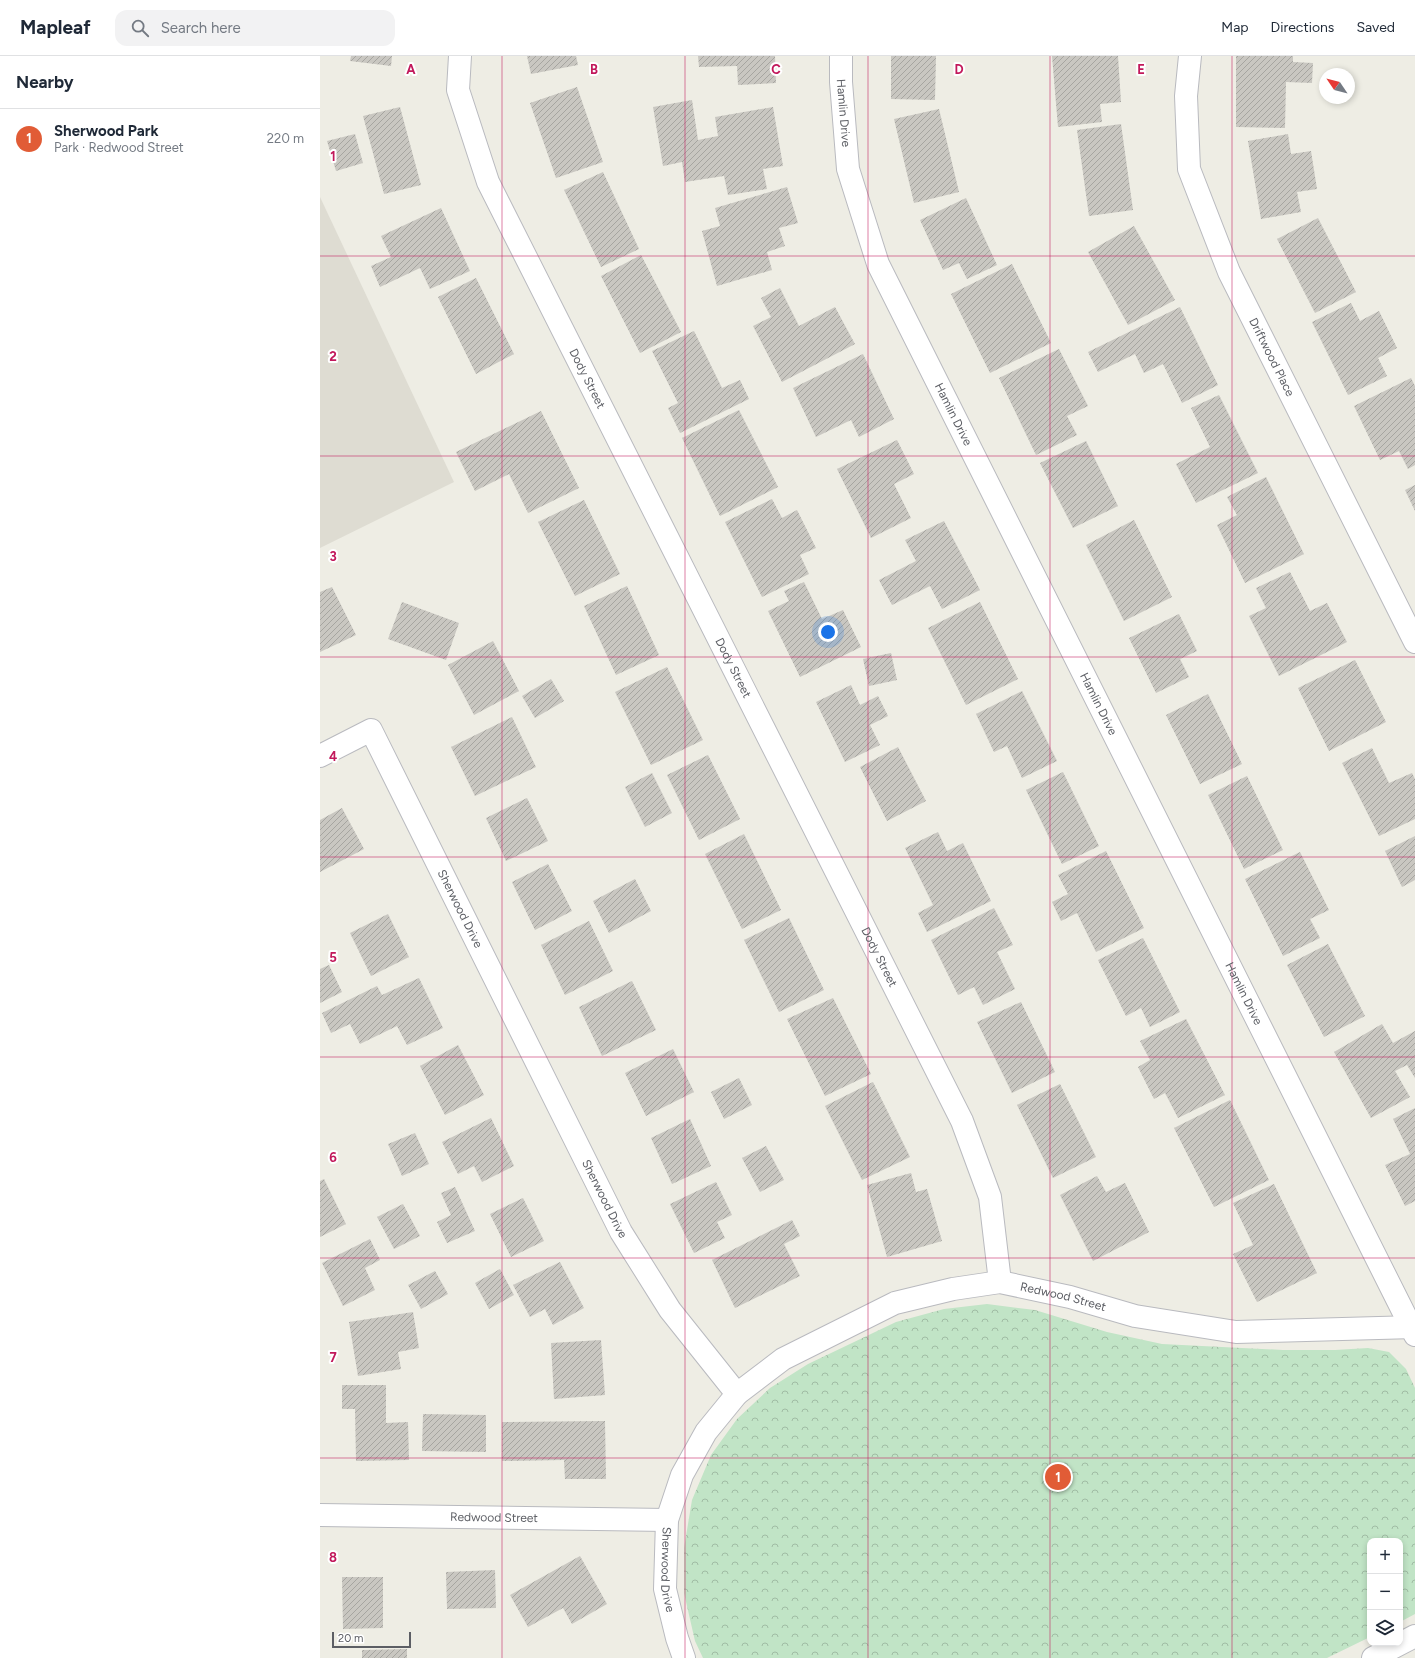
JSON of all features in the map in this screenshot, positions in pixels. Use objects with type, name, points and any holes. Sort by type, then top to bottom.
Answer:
[{"type":"street","name":"Dody Street","points":[[460,56],[458,90],[488,182],[962,1120],[990,1197],[1000,1282]]},
{"type":"street","name":"Hamlin Drive","points":[[841,56],[841,82],[848,169],[878,264],[1414,1329]]},
{"type":"street","name":"Driftwood Place","points":[[1190,56],[1186,96],[1189,169],[1229,272],[1415,642]]},
{"type":"street","name":"Sherwood Drive","points":[[320,756],[371,730],[621,1232],[670,1310],[737,1394],[706,1432],[682,1475],[667,1520],[665,1589],[677,1638],[684,1658]]},
{"type":"street","name":"Redwood Street","points":[[737,1394],[783,1359],[895,1303],[953,1288],[1000,1282],[1070,1297],[1135,1316],[1236,1332],[1414,1329]]},
{"type":"street","name":"Redwood Street","points":[[320,1515],[667,1520]]},
{"type":"street","points":[[1373,1658],[1415,1636]]},
{"type":"shaded area","points":[[320,197],[454,482],[320,548]]},
{"type":"green space","points":[[987,1304],[1035,1310],[1107,1332],[1162,1344],[1283,1350],[1335,1350],[1368,1348],[1389,1352],[1406,1369],[1415,1388],[1415,1614],[1403,1620],[1403,1538],[1367,1538],[1367,1638],[1327,1658],[703,1658],[695,1641],[684,1593],[684,1548],[692,1500],[711,1455],[737,1419],[770,1388],[808,1364],[896,1322],[944,1309]]},
{"type":"building","points":[[351,56],[392,56],[391,66],[350,61]]},
{"type":"building","points":[[527,56],[576,56],[578,65],[531,74]]},
{"type":"building","points":[[698,56],[775,56],[776,83],[738,85],[737,66],[699,67]]},
{"type":"building","points":[[891,56],[936,56],[935,100],[891,99]]},
{"type":"building","points":[[1052,56],[1118,56],[1121,102],[1100,104],[1102,122],[1058,127]]},
{"type":"building","points":[[1236,56],[1293,56],[1293,62],[1313,63],[1312,83],[1286,82],[1285,128],[1236,127]]},
{"type":"building","points":[[577,87],[603,162],[556,178],[530,103]]},
{"type":"building","points":[[692,100],[698,140],[718,136],[715,117],[773,107],[783,166],[763,169],[767,189],[728,195],[724,176],[685,182],[682,162],[663,166],[653,107]]},
{"type":"building","points":[[400,107],[421,185],[384,194],[363,116]]},
{"type":"building","points":[[939,109],[959,192],[914,203],[894,119]]},
{"type":"building","points":[[1121,124],[1133,210],[1089,216],[1077,130]]},
{"type":"building","points":[[355,134],[363,163],[336,171],[327,141]]},
{"type":"building","points":[[1288,134],[1291,154],[1311,151],[1317,189],[1297,192],[1301,212],[1261,219],[1248,141]]},
{"type":"building","points":[[603,172],[639,249],[601,267],[564,190]]},
{"type":"building","points":[[787,187],[798,223],[779,228],[785,246],[767,252],[772,270],[717,286],[702,231],[720,226],[715,208]]},
{"type":"building","points":[[966,198],[997,265],[967,279],[959,263],[943,270],[920,220]]},
{"type":"building","points":[[441,208],[470,271],[430,289],[420,268],[380,287],[371,266],[391,257],[381,236]]},
{"type":"building","points":[[1318,218],[1356,292],[1315,313],[1277,239]]},
{"type":"building","points":[[1134,226],[1175,300],[1128,325],[1088,252]]},
{"type":"building","points":[[641,255],[681,332],[640,353],[601,276]]},
{"type":"building","points":[[1012,264],[1051,343],[990,373],[951,294]]},
{"type":"building","points":[[476,278],[514,354],[476,374],[438,297]]},
{"type":"building","points":[[780,288],[799,326],[835,307],[855,344],[782,382],[753,326],[771,317],[761,298]]},
{"type":"building","points":[[1351,303],[1360,321],[1379,311],[1397,348],[1378,358],[1387,376],[1348,395],[1312,322]]},
{"type":"building","points":[[1180,307],[1218,385],[1182,403],[1163,364],[1144,373],[1135,354],[1098,372],[1088,352]]},
{"type":"building","points":[[694,331],[722,388],[740,380],[749,399],[680,433],[668,408],[678,403],[652,351]]},
{"type":"building","points":[[1059,349],[1088,406],[1067,416],[1077,435],[1036,455],[999,378]]},
{"type":"building","points":[[863,354],[894,419],[859,437],[851,420],[816,437],[793,388]]},
{"type":"building","points":[[1411,378],[1415,386],[1415,465],[1408,469],[1399,451],[1380,460],[1354,406]]},
{"type":"building","points":[[1219,395],[1258,473],[1196,503],[1176,464],[1210,447],[1191,408]]},
{"type":"building","points":[[739,410],[778,487],[720,516],[682,438]]},
{"type":"building","points":[[541,411],[579,488],[528,513],[509,474],[475,491],[456,452]]},
{"type":"building","points":[[897,440],[914,474],[894,484],[911,518],[871,538],[837,469]]},
{"type":"building","points":[[1086,441],[1118,506],[1073,528],[1040,463]]},
{"type":"building","points":[[1266,477],[1304,554],[1245,583],[1217,525],[1237,515],[1227,497]]},
{"type":"building","points":[[1415,485],[1415,511],[1405,490]]},
{"type":"building","points":[[772,499],[782,518],[797,510],[816,548],[800,555],[809,574],[762,597],[725,522]]},
{"type":"building","points":[[584,500],[620,574],[575,596],[538,522]]},
{"type":"building","points":[[1134,520],[1172,597],[1124,621],[1086,545]]},
{"type":"building","points":[[944,521],[980,590],[942,609],[930,586],[892,605],[879,580],[916,561],[905,540]]},
{"type":"building","points":[[1290,572],[1310,611],[1327,603],[1347,642],[1279,676],[1249,616],[1266,608],[1256,588]]},
{"type":"building","points":[[804,582],[822,619],[843,610],[861,647],[800,677],[768,611],[789,601],[784,591]]},
{"type":"building","points":[[627,586],[659,655],[616,675],[584,606]]},
{"type":"building","points":[[332,587],[356,635],[320,652],[320,592]]},
{"type":"building","points":[[402,602],[459,623],[446,660],[388,639]]},
{"type":"building","points":[[980,602],[1018,679],[966,705],[928,628]]},
{"type":"building","points":[[1179,614],[1197,651],[1180,659],[1189,677],[1156,693],[1129,638]]},
{"type":"building","points":[[493,641],[519,691],[474,715],[448,665]]},
{"type":"building","points":[[891,653],[897,680],[869,686],[863,659]]},
{"type":"building","points":[[1355,660],[1386,722],[1329,751],[1298,688]]},
{"type":"building","points":[[667,667],[703,740],[651,765],[615,692]]},
{"type":"building","points":[[551,679],[564,701],[535,718],[522,696]]},
{"type":"building","points":[[851,685],[860,705],[878,696],[888,716],[870,725],[880,745],[845,762],[816,702]]},
{"type":"building","points":[[1022,691],[1057,761],[1022,778],[1007,746],[994,752],[976,714]]},
{"type":"building","points":[[1208,694],[1242,764],[1200,784],[1166,715]]},
{"type":"building","points":[[512,717],[536,767],[475,796],[451,747]]},
{"type":"building","points":[[898,747],[926,801],[887,821],[860,767]]},
{"type":"building","points":[[1372,748],[1389,783],[1412,773],[1415,779],[1415,819],[1379,836],[1342,763]]},
{"type":"building","points":[[708,755],[740,819],[699,840],[667,775]]},
{"type":"building","points":[[1063,772],[1099,846],[1062,864],[1026,790]]},
{"type":"building","points":[[652,773],[672,813],[645,827],[625,787]]},
{"type":"building","points":[[1247,776],[1283,850],[1244,869],[1208,795]]},
{"type":"building","points":[[527,798],[548,841],[506,861],[486,818]]},
{"type":"building","points":[[342,808],[364,849],[320,872],[320,820]]},
{"type":"building","points":[[938,832],[947,851],[963,843],[991,901],[927,932],[918,913],[933,905],[905,848]]},
{"type":"building","points":[[744,834],[781,910],[742,929],[705,854]]},
{"type":"building","points":[[1415,836],[1415,880],[1402,887],[1385,851]]},
{"type":"building","points":[[1106,851],[1144,928],[1096,952],[1077,913],[1061,921],[1052,902],[1068,894],[1058,875]]},
{"type":"building","points":[[1300,852],[1329,910],[1310,919],[1320,938],[1283,956],[1245,879]]},
{"type":"building","points":[[548,864],[572,911],[535,930],[512,882]]},
{"type":"building","points":[[635,879],[651,911],[609,933],[593,901]]},
{"type":"building","points":[[994,908],[1013,945],[997,952],[1015,989],[983,1005],[974,987],[958,995],[931,940]]},
{"type":"building","points":[[388,914],[409,957],[371,976],[350,933]]},
{"type":"building","points":[[789,918],[824,990],[779,1012],[744,940]]},
{"type":"building","points":[[589,921],[613,971],[565,995],[541,945]]},
{"type":"building","points":[[1143,938],[1180,1012],[1150,1027],[1141,1008],[1126,1016],[1098,960]]},
{"type":"building","points":[[1328,944],[1365,1016],[1324,1037],[1287,965]]},
{"type":"building","points":[[329,965],[342,992],[320,1003],[320,969]]},
{"type":"building","points":[[419,978],[443,1028],[407,1045],[397,1026],[360,1044],[350,1024],[331,1033],[322,1013],[377,986],[382,995]]},
{"type":"building","points":[[632,981],[656,1030],[602,1056],[579,1007]]},
{"type":"building","points":[[833,998],[871,1074],[825,1096],[787,1019]]},
{"type":"building","points":[[1021,1002],[1055,1072],[1012,1093],[977,1022]]},
{"type":"building","points":[[1186,1019],[1225,1095],[1178,1118],[1165,1093],[1154,1099],[1138,1067],[1150,1060],[1140,1041]]},
{"type":"building","points":[[1382,1024],[1393,1043],[1415,1031],[1415,1078],[1407,1065],[1395,1071],[1410,1097],[1371,1118],[1334,1052]]},
{"type":"building","points":[[458,1045],[484,1095],[445,1115],[420,1066]]},
{"type":"building","points":[[673,1049],[694,1092],[646,1116],[625,1073]]},
{"type":"building","points":[[739,1078],[752,1105],[724,1119],[711,1092]]},
{"type":"building","points":[[873,1082],[910,1157],[862,1180],[825,1106]]},
{"type":"building","points":[[1060,1084],[1096,1157],[1053,1178],[1017,1105]]},
{"type":"building","points":[[1230,1100],[1269,1180],[1214,1207],[1174,1128]]},
{"type":"building","points":[[1415,1108],[1415,1201],[1405,1206],[1385,1165],[1410,1154],[1393,1119]]},
{"type":"building","points":[[491,1118],[514,1166],[482,1182],[474,1166],[458,1174],[442,1142]]},
{"type":"building","points":[[690,1119],[711,1166],[672,1184],[651,1138]]},
{"type":"building","points":[[415,1133],[429,1164],[402,1176],[388,1144]]},
{"type":"building","points":[[766,1146],[784,1180],[760,1192],[742,1158]]},
{"type":"building","points":[[911,1173],[916,1192],[927,1189],[942,1241],[887,1257],[867,1185]]},
{"type":"building","points":[[1097,1176],[1106,1192],[1125,1183],[1149,1232],[1093,1261],[1060,1195]]},
{"type":"building","points":[[324,1179],[346,1224],[320,1237],[320,1181]]},
{"type":"building","points":[[716,1182],[732,1215],[717,1222],[725,1238],[694,1253],[670,1204]]},
{"type":"building","points":[[1274,1184],[1317,1273],[1257,1302],[1233,1254],[1253,1245],[1233,1203]]},
{"type":"building","points":[[455,1187],[475,1231],[447,1243],[437,1222],[451,1215],[441,1193]]},
{"type":"building","points":[[523,1198],[544,1241],[511,1257],[490,1214]]},
{"type":"building","points":[[403,1204],[420,1236],[394,1249],[377,1217]]},
{"type":"building","points":[[792,1220],[800,1236],[784,1244],[800,1276],[735,1308],[712,1260]]},
{"type":"building","points":[[370,1239],[380,1260],[365,1268],[375,1290],[343,1306],[322,1263]]},
{"type":"building","points":[[560,1262],[584,1308],[553,1325],[545,1309],[530,1317],[513,1285]]},
{"type":"building","points":[[500,1269],[514,1295],[489,1309],[475,1283]]},
{"type":"building","points":[[435,1271],[448,1294],[421,1309],[408,1285]]},
{"type":"building","points":[[413,1312],[419,1348],[398,1352],[401,1369],[358,1376],[349,1322]]},
{"type":"building","points":[[601,1340],[605,1395],[554,1399],[551,1343]]},
{"type":"building","points":[[342,1385],[386,1385],[386,1423],[408,1422],[409,1460],[356,1461],[355,1409],[342,1409]]},
{"type":"building","points":[[423,1414],[486,1415],[486,1452],[422,1451]]},
{"type":"building","points":[[605,1421],[606,1479],[565,1479],[564,1460],[502,1461],[502,1422]]},
{"type":"building","points":[[580,1556],[607,1604],[572,1624],[563,1608],[528,1627],[510,1595]]},
{"type":"building","points":[[495,1570],[496,1608],[447,1609],[446,1572]]},
{"type":"building","points":[[342,1577],[383,1577],[383,1628],[343,1629]]},
{"type":"building","points":[[407,1649],[407,1658],[362,1658],[362,1650]]},
{"type":"place","name":"Sherwood Park","points":[[1058,1477]]}]
